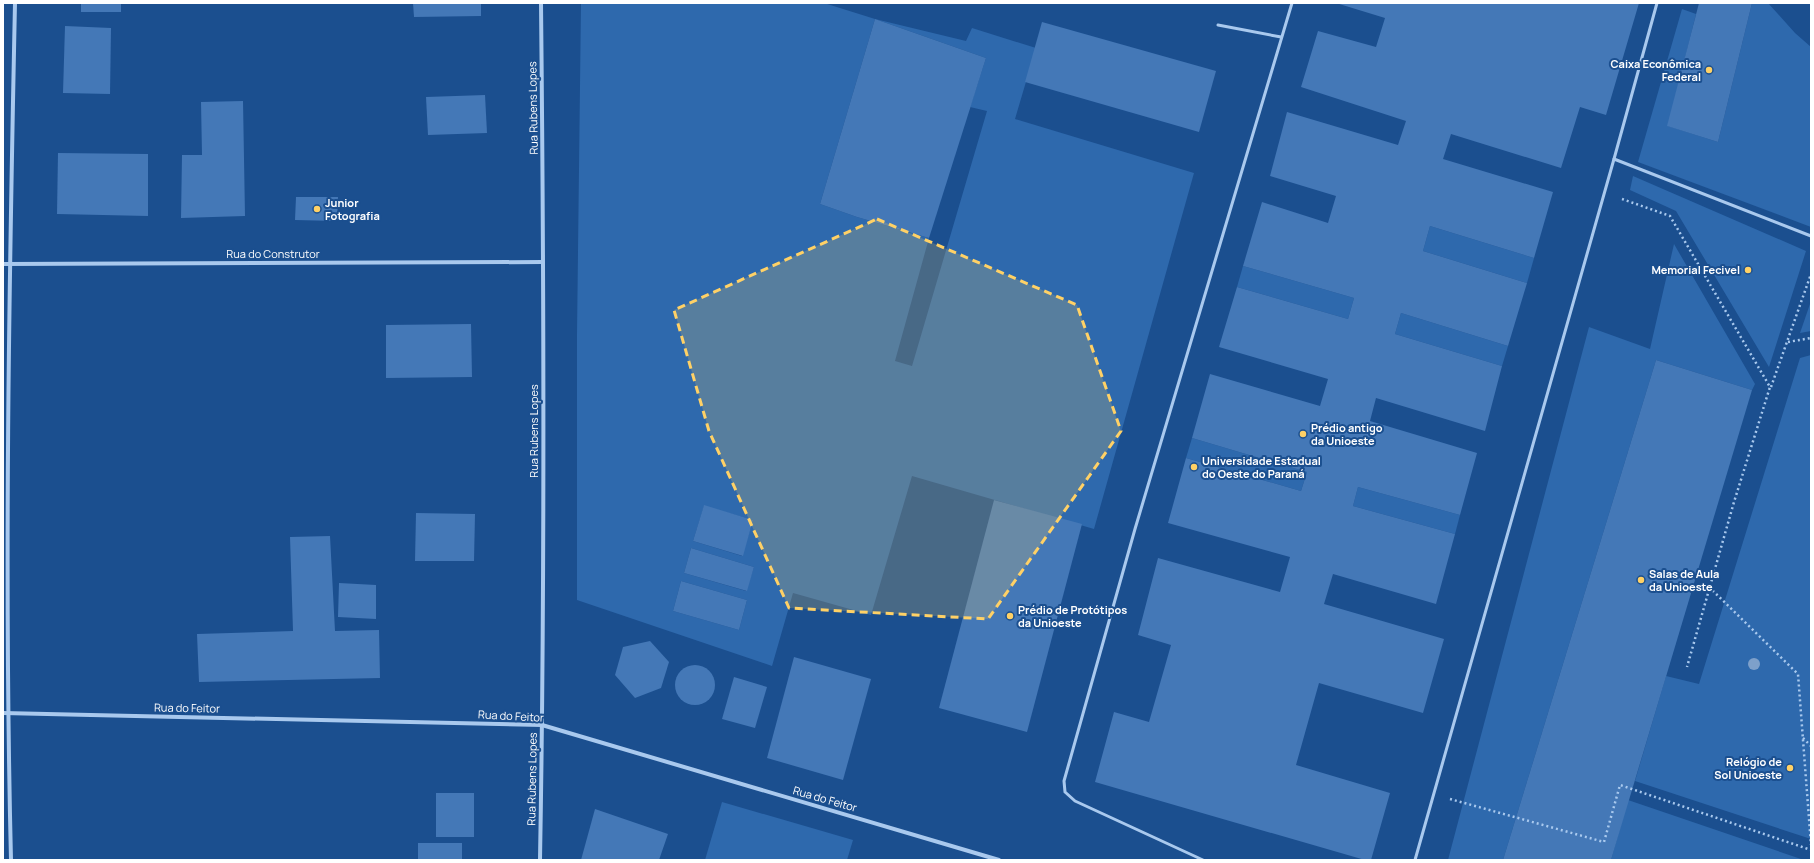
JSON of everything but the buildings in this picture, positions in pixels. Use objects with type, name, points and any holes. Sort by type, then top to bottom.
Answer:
[{"type":"street","points":[[11,860],[5,713],[10,264],[15,3]]},
{"type":"street","name":"Rua Rubens Lopes","points":[[540,860],[542,725],[543,262],[541,3]]},
{"type":"street","name":"Rua do Construtor","points":[[3,264],[543,262]]},
{"type":"street","name":"Rua do Feitor","points":[[5,713],[542,725],[1000,860]]},
{"type":"lane","points":[[1203,860],[1075,801],[1065,792],[1064,781],[1135,529],[1292,3]]},
{"type":"lane","points":[[1415,860],[1658,3]]},
{"type":"lane","points":[[1218,25],[1281,37]]},
{"type":"lane","points":[[1614,159],[1811,236]]},
{"type":"path","points":[[1622,199],[1670,216],[1770,387]]},
{"type":"path","points":[[1687,667],[1709,587],[1770,387],[1788,342],[1811,274]]},
{"type":"path","points":[[1788,342],[1811,338]]},
{"type":"path","points":[[1709,587],[1798,674],[1811,845]]},
{"type":"path","points":[[1803,738],[1811,746]]},
{"type":"path","points":[[1803,738],[1805,755]]},
{"type":"path","points":[[1434,794],[1604,842],[1620,785],[1811,850]]},
{"type":"highlighted area","points":[[877,219],[1077,305],[1121,431],[988,619],[789,608],[709,431],[674,310]]},
{"type":"shaded area","points":[[581,3],[824,3],[875,19],[966,41],[972,28],[1036,48],[1015,119],[1194,173],[1094,529],[912,476],[871,615],[793,593],[772,666],[577,600],[577,335]],"holes":[[[875,19],[986,58],[970,107],[987,111],[912,366],[895,361],[929,238],[857,217],[820,204]],[[704,506],[753,520],[742,556],[693,541]],[[691,548],[754,567],[746,591],[684,573]],[[681,581],[747,600],[739,630],[673,611]]]},
{"type":"shaded area","points":[[1752,3],[1768,3],[1795,33],[1811,47],[1811,227],[1638,162],[1682,9],[1696,14],[1668,126],[1718,142]]},
{"type":"shaded area","points":[[1633,176],[1806,251],[1769,367],[1676,211],[1630,190]]},
{"type":"shaded area","points":[[1430,226],[1534,258],[1527,283],[1423,251]]},
{"type":"shaded area","points":[[1674,244],[1755,384],[1752,390],[1656,360],[1503,860],[1448,860],[1589,327],[1650,349]]},
{"type":"shaded area","points":[[1243,266],[1354,298],[1348,319],[1237,287]]},
{"type":"shaded area","points":[[1811,301],[1811,331],[1800,333]]},
{"type":"shaded area","points":[[1401,313],[1508,346],[1502,366],[1395,334]]},
{"type":"shaded area","points":[[1811,355],[1811,839],[1635,781],[1666,676],[1699,684],[1800,358]]},
{"type":"shaded area","points":[[1192,438],[1307,472],[1301,491],[1186,458]]},
{"type":"shaded area","points":[[1358,487],[1460,515],[1455,534],[1353,506]]},
{"type":"shaded area","points":[[1628,800],[1804,860],[1611,860]]},
{"type":"shaded area","points":[[722,802],[853,840],[847,860],[705,860]]},
{"type":"place","name":"Caixa Econômica Federal","points":[[1709,70]]},
{"type":"place","name":"Junior Fotografia","points":[[317,209]]},
{"type":"place","name":"Memorial Fecivel","points":[[1748,270]]},
{"type":"place","name":"Prédio antigo da Unioeste","points":[[1303,434]]},
{"type":"place","name":"Universidade Estadual do Oeste do Paraná","points":[[1194,467]]},
{"type":"place","name":"Salas de Aula da Unioeste","points":[[1641,580]]},
{"type":"place","name":"Prédio de Protótipos da Unioeste","points":[[1010,616]]},
{"type":"place","name":"Relógio de Sol Unioeste","points":[[1790,768]]}]
